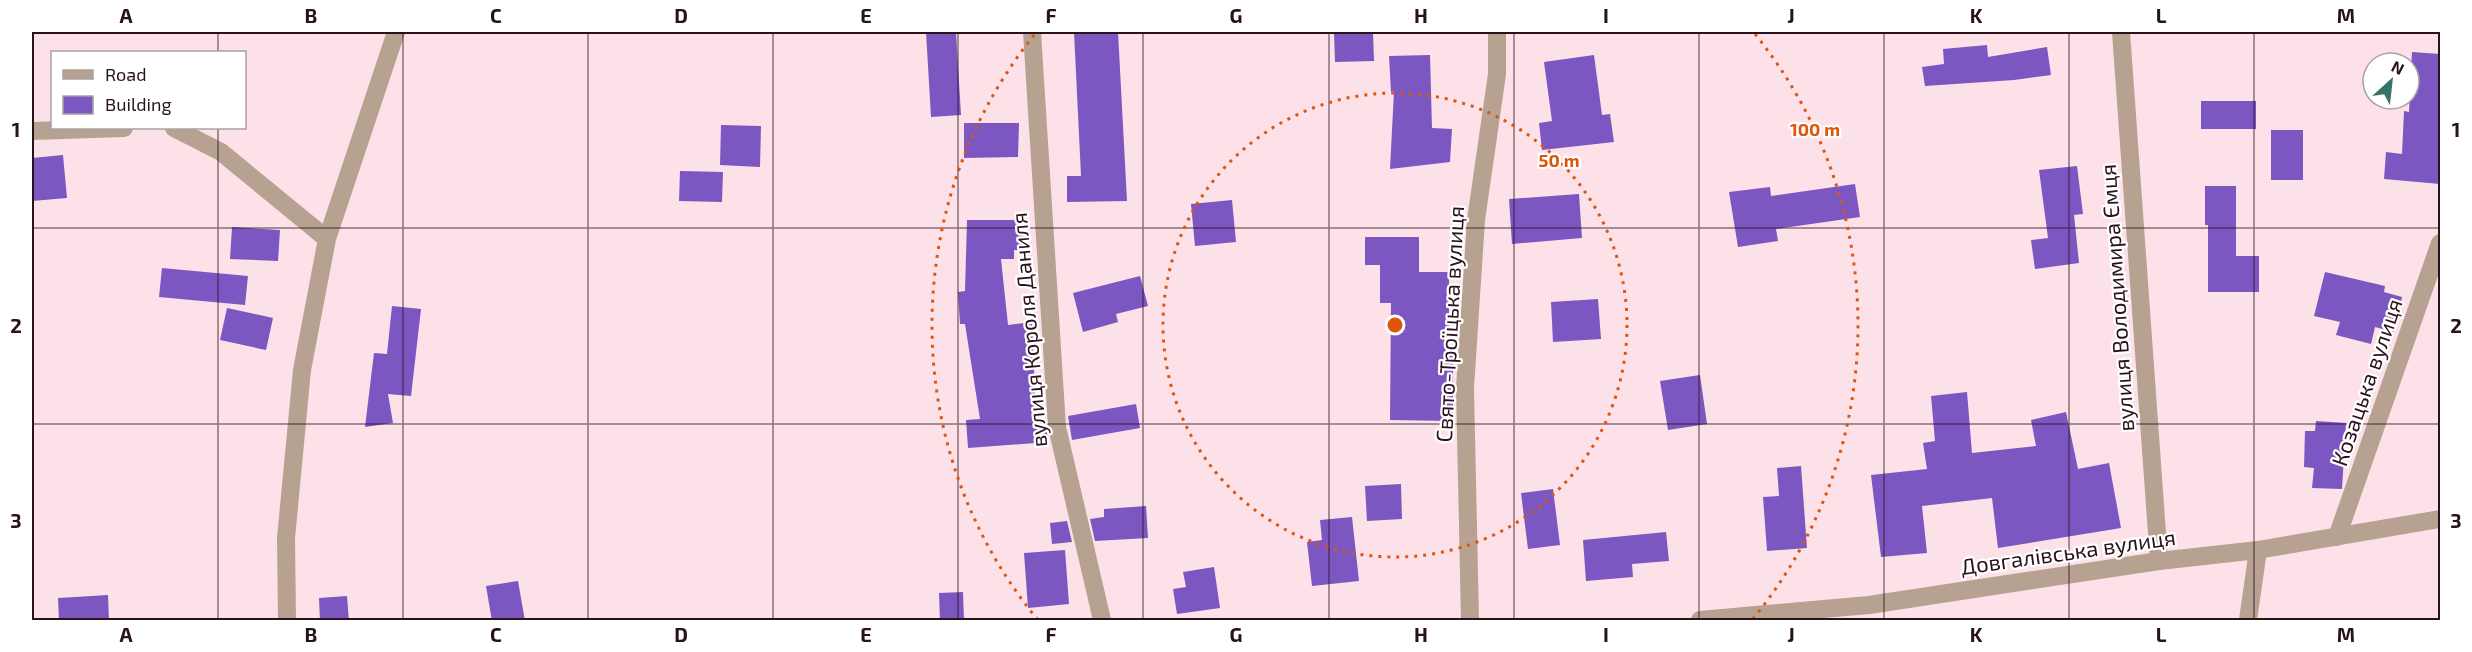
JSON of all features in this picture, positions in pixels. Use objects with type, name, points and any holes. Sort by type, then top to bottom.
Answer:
[{"type":"street","points":[[287,621],[286,538],[302,370],[327,239],[396,32]]},
{"type":"street","name":"вулиця Короля Даниля","points":[[1032,32],[1057,427],[1102,621]]},
{"type":"street","name":"Свято-Троїцька вулиця","points":[[1470,621],[1465,388],[1476,220],[1497,74],[1497,32]]},
{"type":"street","name":"вулиця Володимира Ємця","points":[[2121,32],[2158,561]]},
{"type":"street","points":[[32,131],[93,129]]},
{"type":"street","points":[[176,129],[221,152],[327,239]]},
{"type":"street","name":"Козацька вулиця","points":[[2337,537],[2440,243]]},
{"type":"street","name":"Довгалівська вулиця","points":[[1700,621],[1869,605],[2158,561],[2258,550],[2440,519]]},
{"type":"street","points":[[2248,621],[2258,550]]},
{"type":"building","points":[[926,32],[956,32],[961,115],[931,117]]},
{"type":"building","points":[[1074,32],[1118,32],[1127,201],[1067,202],[1067,176],[1081,176]]},
{"type":"building","points":[[1334,32],[1373,32],[1374,61],[1335,62]]},
{"type":"building","points":[[1987,45],[1988,57],[2047,47],[2051,75],[1925,86],[1922,67],[1944,64],[1943,49]]},
{"type":"building","points":[[2421,53],[2440,54],[2440,184],[2384,179],[2386,152],[2402,154],[2404,111],[2421,111]]},
{"type":"building","points":[[1430,55],[1432,128],[1452,129],[1450,162],[1390,169],[1394,91],[1391,92],[1389,56]]},
{"type":"building","points":[[1594,55],[1602,115],[1610,114],[1614,142],[1542,150],[1539,123],[1552,121],[1544,62]]},
{"type":"building","points":[[2201,101],[2256,101],[2256,129],[2201,129]]},
{"type":"building","points":[[964,123],[1019,123],[1018,157],[964,158]]},
{"type":"building","points":[[721,125],[761,126],[760,167],[720,165]]},
{"type":"building","points":[[2271,130],[2303,130],[2303,180],[2271,180]]},
{"type":"building","points":[[63,155],[67,198],[32,201],[32,158]]},
{"type":"building","points":[[2077,166],[2083,214],[2074,215],[2079,263],[2035,269],[2031,240],[2048,238],[2039,170]]},
{"type":"building","points":[[680,171],[723,172],[722,202],[679,201]]},
{"type":"building","points":[[1855,184],[1860,217],[1776,229],[1778,241],[1738,247],[1729,192],[1770,187],[1771,196]]},
{"type":"building","points":[[2205,186],[2236,186],[2236,256],[2259,256],[2259,292],[2208,292],[2208,225],[2205,225]]},
{"type":"building","points":[[1579,194],[1582,238],[1512,244],[1509,199]]},
{"type":"building","points":[[1232,200],[1236,242],[1195,246],[1191,204]]},
{"type":"building","points":[[967,220],[1024,220],[1024,250],[1014,250],[1014,259],[1001,259],[1008,325],[1032,322],[1036,415],[1039,415],[1039,420],[1045,419],[1049,442],[968,448],[966,420],[980,419],[965,324],[960,324],[958,292],[965,291]]},
{"type":"building","points":[[232,227],[280,230],[278,261],[230,259]]},
{"type":"building","points":[[1365,237],[1419,237],[1419,272],[1449,272],[1449,346],[1453,346],[1453,421],[1390,420],[1391,303],[1380,303],[1380,265],[1365,265]]},
{"type":"building","points":[[162,268],[248,276],[245,305],[159,297]]},
{"type":"building","points":[[2325,272],[2385,286],[2384,292],[2402,297],[2394,332],[2375,327],[2371,344],[2336,335],[2340,322],[2314,316]]},
{"type":"building","points":[[1140,276],[1148,306],[1116,314],[1118,322],[1083,332],[1073,293]]},
{"type":"building","points":[[1598,299],[1601,339],[1553,342],[1551,302]]},
{"type":"building","points":[[392,306],[421,309],[411,396],[388,394],[393,423],[365,427],[374,353],[387,354]]},
{"type":"building","points":[[227,308],[273,318],[266,350],[220,340]]},
{"type":"building","points":[[1700,375],[1707,424],[1668,430],[1660,381]]},
{"type":"building","points":[[1967,392],[1972,453],[2036,446],[2031,420],[2066,412],[2078,469],[2109,463],[2121,528],[1998,548],[1992,498],[1922,506],[1927,553],[1881,557],[1871,475],[1927,469],[1923,443],[1935,441],[1931,396]]},
{"type":"building","points":[[1136,404],[1140,428],[1072,440],[1068,416]]},
{"type":"building","points":[[2316,421],[2346,423],[2342,489],[2312,488],[2314,468],[2304,467],[2305,431],[2315,431]]},
{"type":"building","points":[[1801,466],[1807,548],[1767,551],[1763,497],[1779,496],[1777,468]]},
{"type":"building","points":[[1401,484],[1402,519],[1367,521],[1365,486]]},
{"type":"building","points":[[1553,489],[1560,545],[1528,549],[1521,493]]},
{"type":"building","points":[[1146,506],[1148,538],[1095,541],[1090,519],[1104,517],[1104,509]]},
{"type":"building","points":[[1352,517],[1359,581],[1312,586],[1307,542],[1322,540],[1320,520]]},
{"type":"building","points":[[1067,521],[1072,542],[1052,544],[1050,523]]},
{"type":"building","points":[[1666,532],[1669,561],[1632,564],[1633,577],[1586,581],[1583,540]]},
{"type":"building","points":[[1065,550],[1069,604],[1028,608],[1024,553]]},
{"type":"building","points":[[1214,567],[1220,608],[1177,614],[1173,589],[1186,587],[1183,572]]},
{"type":"building","points":[[518,581],[525,621],[492,621],[486,586]]},
{"type":"building","points":[[963,592],[964,621],[940,621],[939,593]]},
{"type":"building","points":[[108,595],[109,621],[59,621],[58,598]]},
{"type":"building","points":[[347,596],[349,621],[320,621],[319,598]]}]
